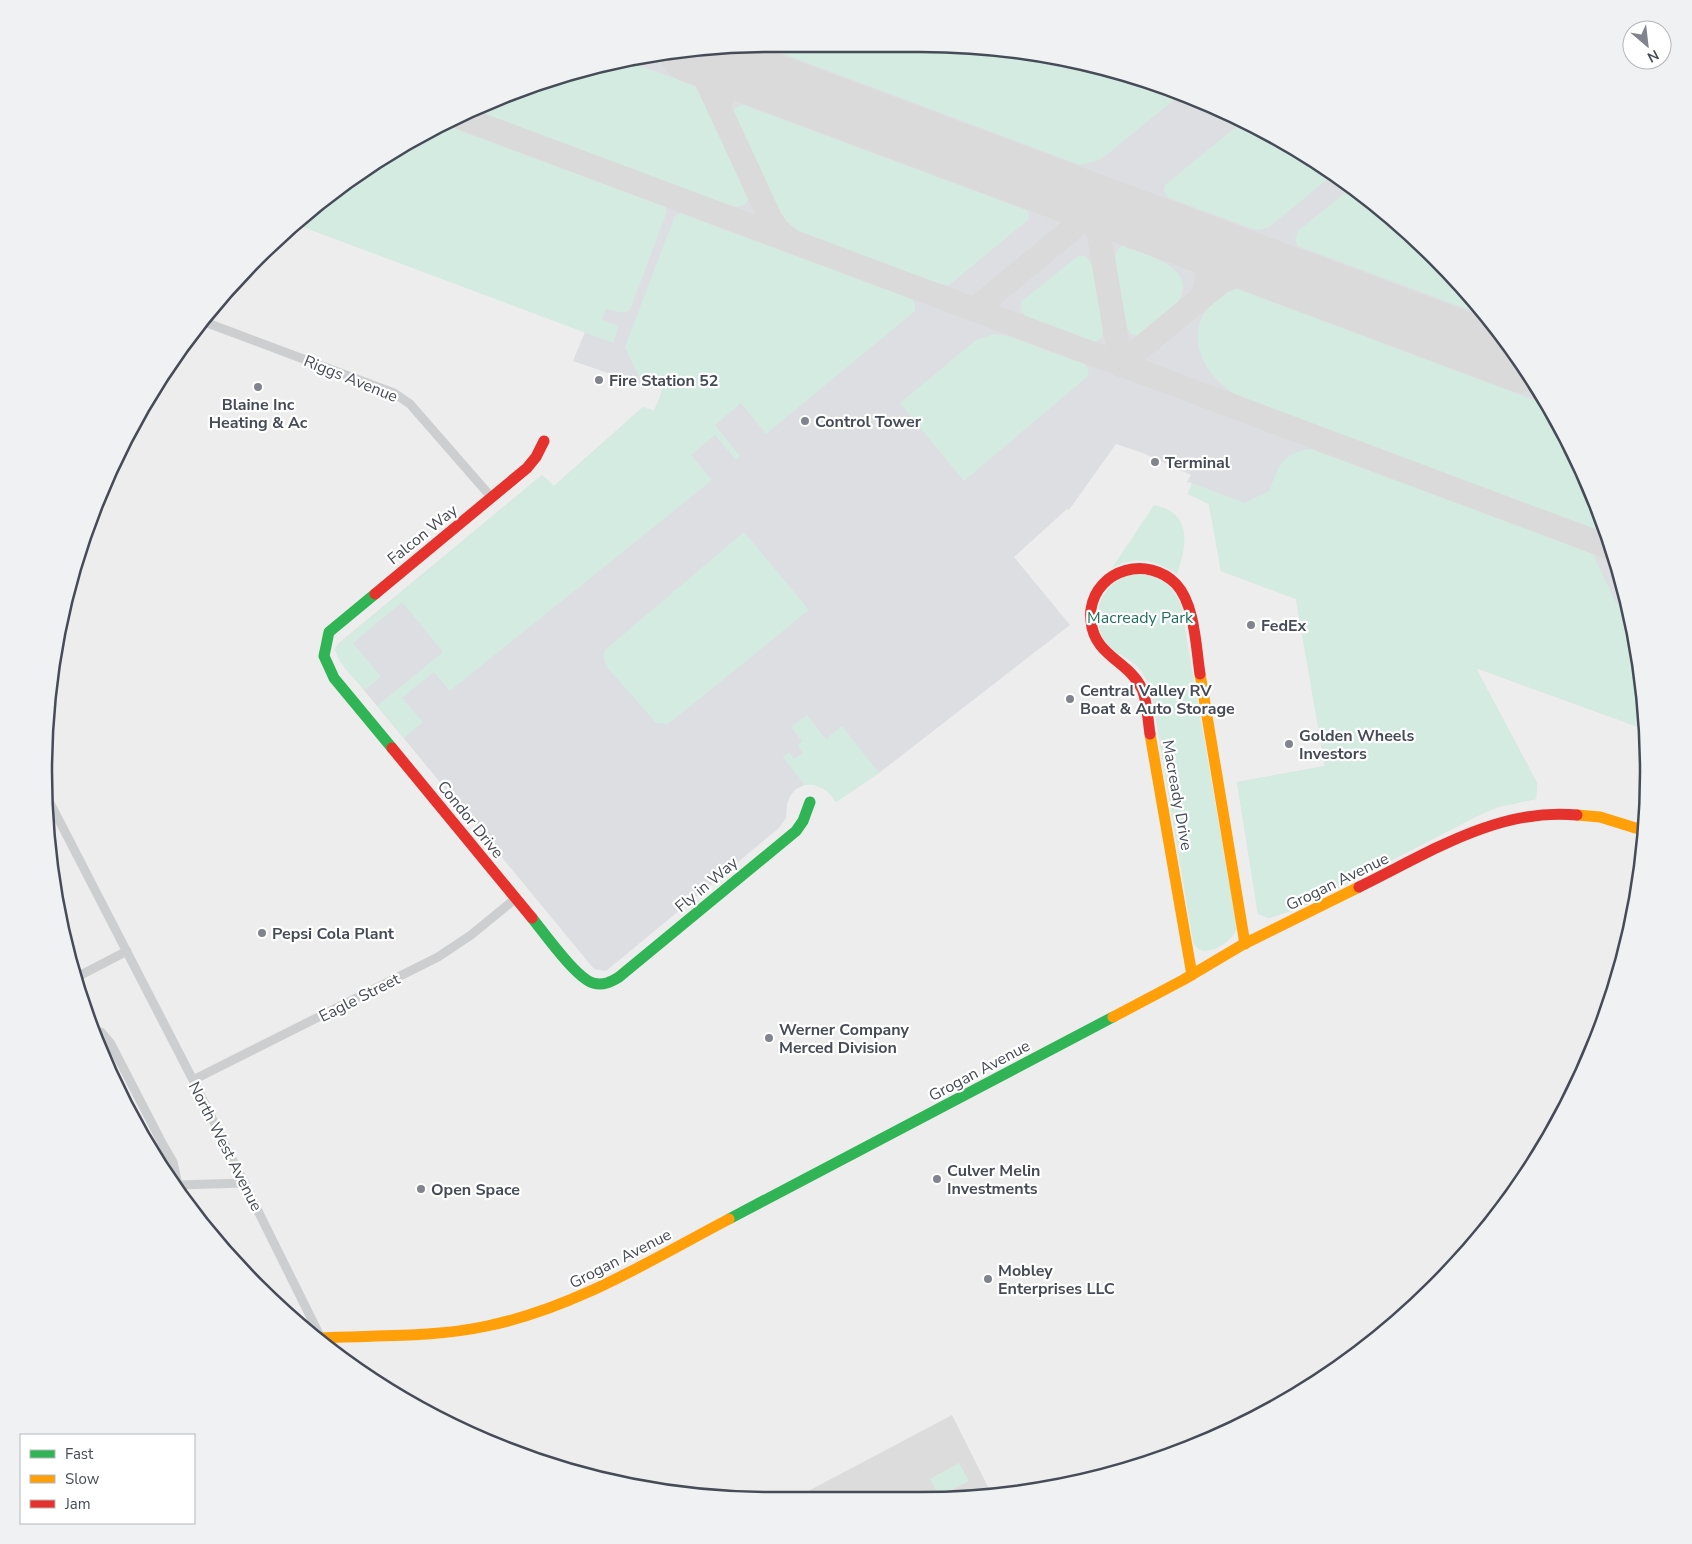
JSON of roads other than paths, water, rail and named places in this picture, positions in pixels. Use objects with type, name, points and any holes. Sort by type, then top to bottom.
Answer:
[{"type":"street","name":"Riggs Avenue","points":[[209,324],[394,394],[410,404],[492,498]]},
{"type":"street","name":"Falcon Way","points":[[322,652],[329,632],[527,468],[536,457],[544,441]]},
{"type":"street","name":"Macready Drive","points":[[1192,975],[1143,690],[1133,674],[1099,645],[1091,623],[1090,611],[1096,594],[1109,579],[1129,568],[1153,568],[1166,575],[1177,585],[1188,606],[1246,944]]},
{"type":"street","name":"Condor Drive","points":[[322,652],[325,663],[334,678],[584,981],[596,985],[611,982]]},
{"type":"street","name":"Fly in Way","points":[[611,982],[796,831],[803,821],[810,802]]},
{"type":"street","name":"North West Avenue","points":[[54,810],[194,1080],[314,1326]]},
{"type":"street","name":"Grogan Avenue","points":[[329,1338],[452,1331],[503,1323],[557,1307],[605,1285],[1192,975],[1246,944],[1490,825],[1530,815],[1576,813],[1600,817],[1637,828]]},
{"type":"street","name":"Eagle Street","points":[[194,1080],[438,957],[471,935],[516,899]]},
{"type":"street","points":[[82,975],[127,951]]},
{"type":"street","points":[[102,1033],[111,1044],[173,1162],[175,1173]]},
{"type":"street","points":[[183,1185],[245,1183]]},
{"type":"place","name":"Fire Station 52","points":[[599,380]]},
{"type":"place","name":"Blaine Inc Heating & Ac","points":[[258,387]]},
{"type":"place","name":"Control Tower","points":[[805,421]]},
{"type":"place","name":"Terminal","points":[[1155,462]]},
{"type":"place","name":"FedEx","points":[[1251,625]]},
{"type":"place","name":"Central Valley RV Boat & Auto Storage","points":[[1070,699]]},
{"type":"place","name":"Golden Wheels Investors","points":[[1289,744]]},
{"type":"place","name":"Pepsi Cola Plant","points":[[262,933]]},
{"type":"place","name":"Werner Company Merced Division","points":[[769,1038]]},
{"type":"place","name":"Culver Melin Investments","points":[[937,1179]]},
{"type":"place","name":"Open Space","points":[[421,1189]]},
{"type":"place","name":"Mobley Enterprises LLC","points":[[988,1279]]},
{"type":"park label","name":"Macready Park","points":[[1140,617]]}]
